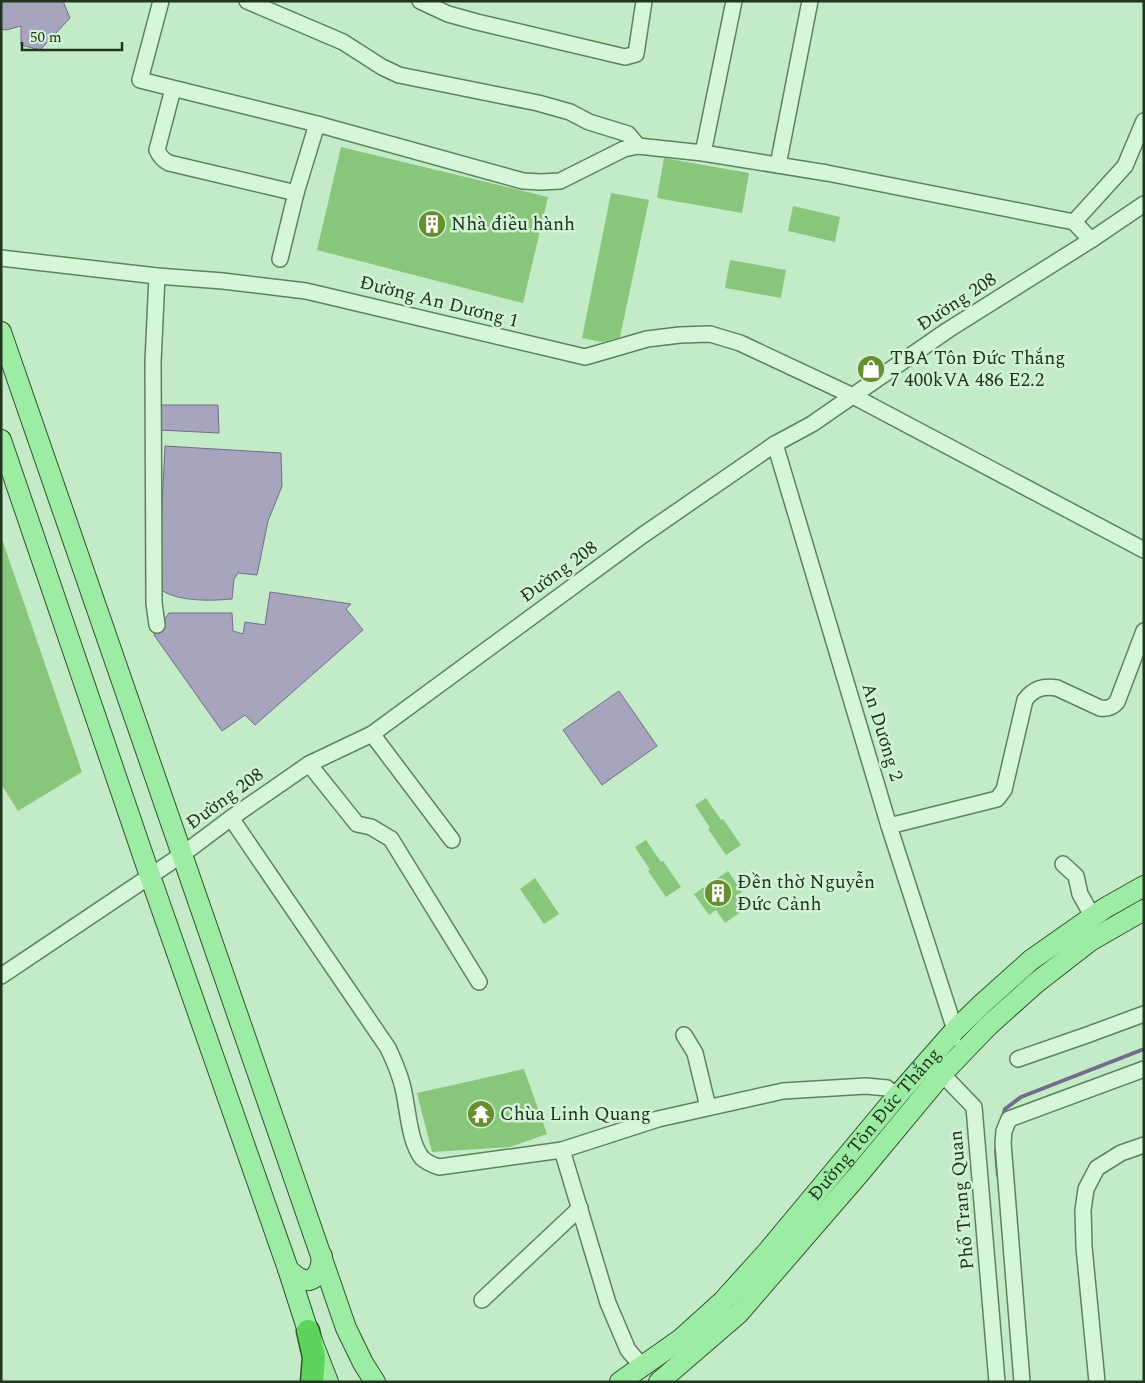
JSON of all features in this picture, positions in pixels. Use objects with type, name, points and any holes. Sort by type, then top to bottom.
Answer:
[{"type":"highway","points":[[308,1331],[314,1357],[312,1382]]},
{"type":"main road","points":[[1,332],[346,1328],[375,1382]]},
{"type":"main road","points":[[1,440],[150,876],[308,1331],[328,1382]]},
{"type":"main road","name":"Đường Tôn Đức Thắng","points":[[620,1382],[681,1340],[722,1302],[774,1244],[897,1096],[955,1030],[982,1004],[1031,960],[1093,917],[1144,886]]},
{"type":"main road","name":"Đường Tôn Đức Thắng","points":[[659,1382],[738,1314],[859,1174],[942,1074],[988,1026],[1036,983],[1090,941],[1144,910]]},
{"type":"main road","points":[[288,1269],[296,1277],[304,1281],[311,1280],[321,1267],[322,1256]]},
{"type":"street","points":[[161,1],[140,80],[317,124],[523,181],[560,181],[624,149],[638,146],[828,173],[1074,222],[1091,240]]},
{"type":"street","points":[[247,1],[342,42],[382,67],[399,75],[538,103],[570,112],[589,122],[628,134],[638,146]]},
{"type":"street","points":[[420,1],[448,14],[477,22],[625,57],[636,54],[644,1]]},
{"type":"street","points":[[703,154],[734,1]]},
{"type":"street","points":[[778,165],[810,1]]},
{"type":"street","points":[[173,89],[158,150],[159,156],[169,164],[296,193]]},
{"type":"street","points":[[1074,222],[1125,166],[1144,121]]},
{"type":"street","points":[[280,259],[296,193],[317,124]]},
{"type":"street","name":"Đường 208","points":[[1,976],[183,854],[308,764],[372,734],[643,535],[775,444],[812,424],[948,330],[1091,240],[1144,204]]},
{"type":"street","name":"Đường An Dương 1","points":[[1,258],[306,291],[585,357],[647,339],[710,334],[740,343],[854,396],[1144,550]]},
{"type":"street","points":[[157,276],[153,372],[154,603],[157,625]]},
{"type":"street","name":"An Dương 2","points":[[775,444],[889,826],[955,1030]]},
{"type":"street","points":[[889,826],[997,800],[1004,790],[1026,700],[1031,692],[1038,688],[1057,688],[1100,708],[1107,709],[1112,707],[1117,702],[1144,631]]},
{"type":"street","points":[[372,734],[452,840]]},
{"type":"street","points":[[308,764],[357,824],[371,827],[391,839],[479,982]]},
{"type":"street","points":[[231,818],[388,1048],[403,1086],[415,1146],[422,1158],[427,1162],[440,1166],[562,1150],[658,1119],[783,1091],[873,1086],[887,1088],[897,1096]]},
{"type":"street","points":[[1063,864],[1076,876],[1080,894],[1093,917]]},
{"type":"street","points":[[1018,1059],[1144,1014]]},
{"type":"street","points":[[942,1074],[955,1030]]},
{"type":"street","points":[[684,1036],[695,1052],[708,1107]]},
{"type":"street","points":[[1022,1382],[1003,1143],[1004,1131],[1009,1119],[1144,1069]]},
{"type":"street","name":"Phố Trang Quan","points":[[942,1074],[974,1107],[997,1382]]},
{"type":"street","points":[[1097,1382],[1084,1247],[1083,1210],[1086,1189],[1097,1168],[1122,1153],[1144,1145]]},
{"type":"street","points":[[562,1150],[608,1303],[628,1350],[642,1366]]},
{"type":"street","points":[[482,1300],[580,1208]]},
{"type":"water","points":[[1,1],[63,1],[70,18],[40,50],[21,45],[21,26],[6,30],[1,29]]},
{"type":"water","points":[[161,405],[218,405],[219,433],[159,430]]},
{"type":"water","points":[[165,446],[281,453],[282,486],[268,521],[257,575],[238,573],[234,579],[232,599],[194,600],[165,593],[158,588]]},
{"type":"water","points":[[270,592],[351,604],[346,609],[363,630],[255,725],[245,715],[222,731],[154,635],[169,613],[232,613],[233,631],[243,634],[245,622],[265,625]]},
{"type":"water","points":[[619,691],[657,746],[602,785],[563,730]]},
{"type":"building","name":"Nhà điều hành","points":[[341,147],[548,197],[523,303],[317,250]]},
{"type":"building","points":[[664,158],[749,173],[742,213],[657,198]]},
{"type":"building","name":"Nhà điều hành","points":[[611,193],[649,200],[620,337],[602,342],[582,338]]},
{"type":"building","points":[[793,206],[840,217],[835,242],[788,231]]},
{"type":"building","points":[[730,260],[786,270],[781,298],[725,288]]},
{"type":"building","points":[[3,542],[82,772],[18,811],[1,784],[1,543]]},
{"type":"building","points":[[706,798],[741,845],[726,855],[708,829],[710,828],[695,805]]},
{"type":"building","points":[[646,840],[681,887],[666,897],[648,871],[650,870],[635,847]]},
{"type":"building","name":"Đền thờ Nguyễn Đức Cảnh","points":[[728,871],[742,892],[736,896],[745,909],[725,923],[716,910],[709,915],[694,894]]},
{"type":"building","points":[[535,878],[559,914],[544,924],[520,889]]},
{"type":"building","name":"Chùa Linh Quang","points":[[524,1069],[547,1134],[510,1147],[432,1152],[417,1093]]},
{"type":"waterway","points":[[1003,1116],[1005,1109],[1021,1097],[1144,1049]]},
{"type":"waterway","points":[[996,1150],[998,1175]]},
{"type":"place","name":"Nhà điều hành","points":[[432,224]]},
{"type":"place","name":"TBA Tôn Đức Thắng 7 400kVA 486 E2.2","points":[[871,369]]},
{"type":"place","name":"Đền thờ Nguyễn Đức Cảnh","points":[[718,893]]},
{"type":"place","name":"Chùa Linh Quang","points":[[481,1114]]}]
